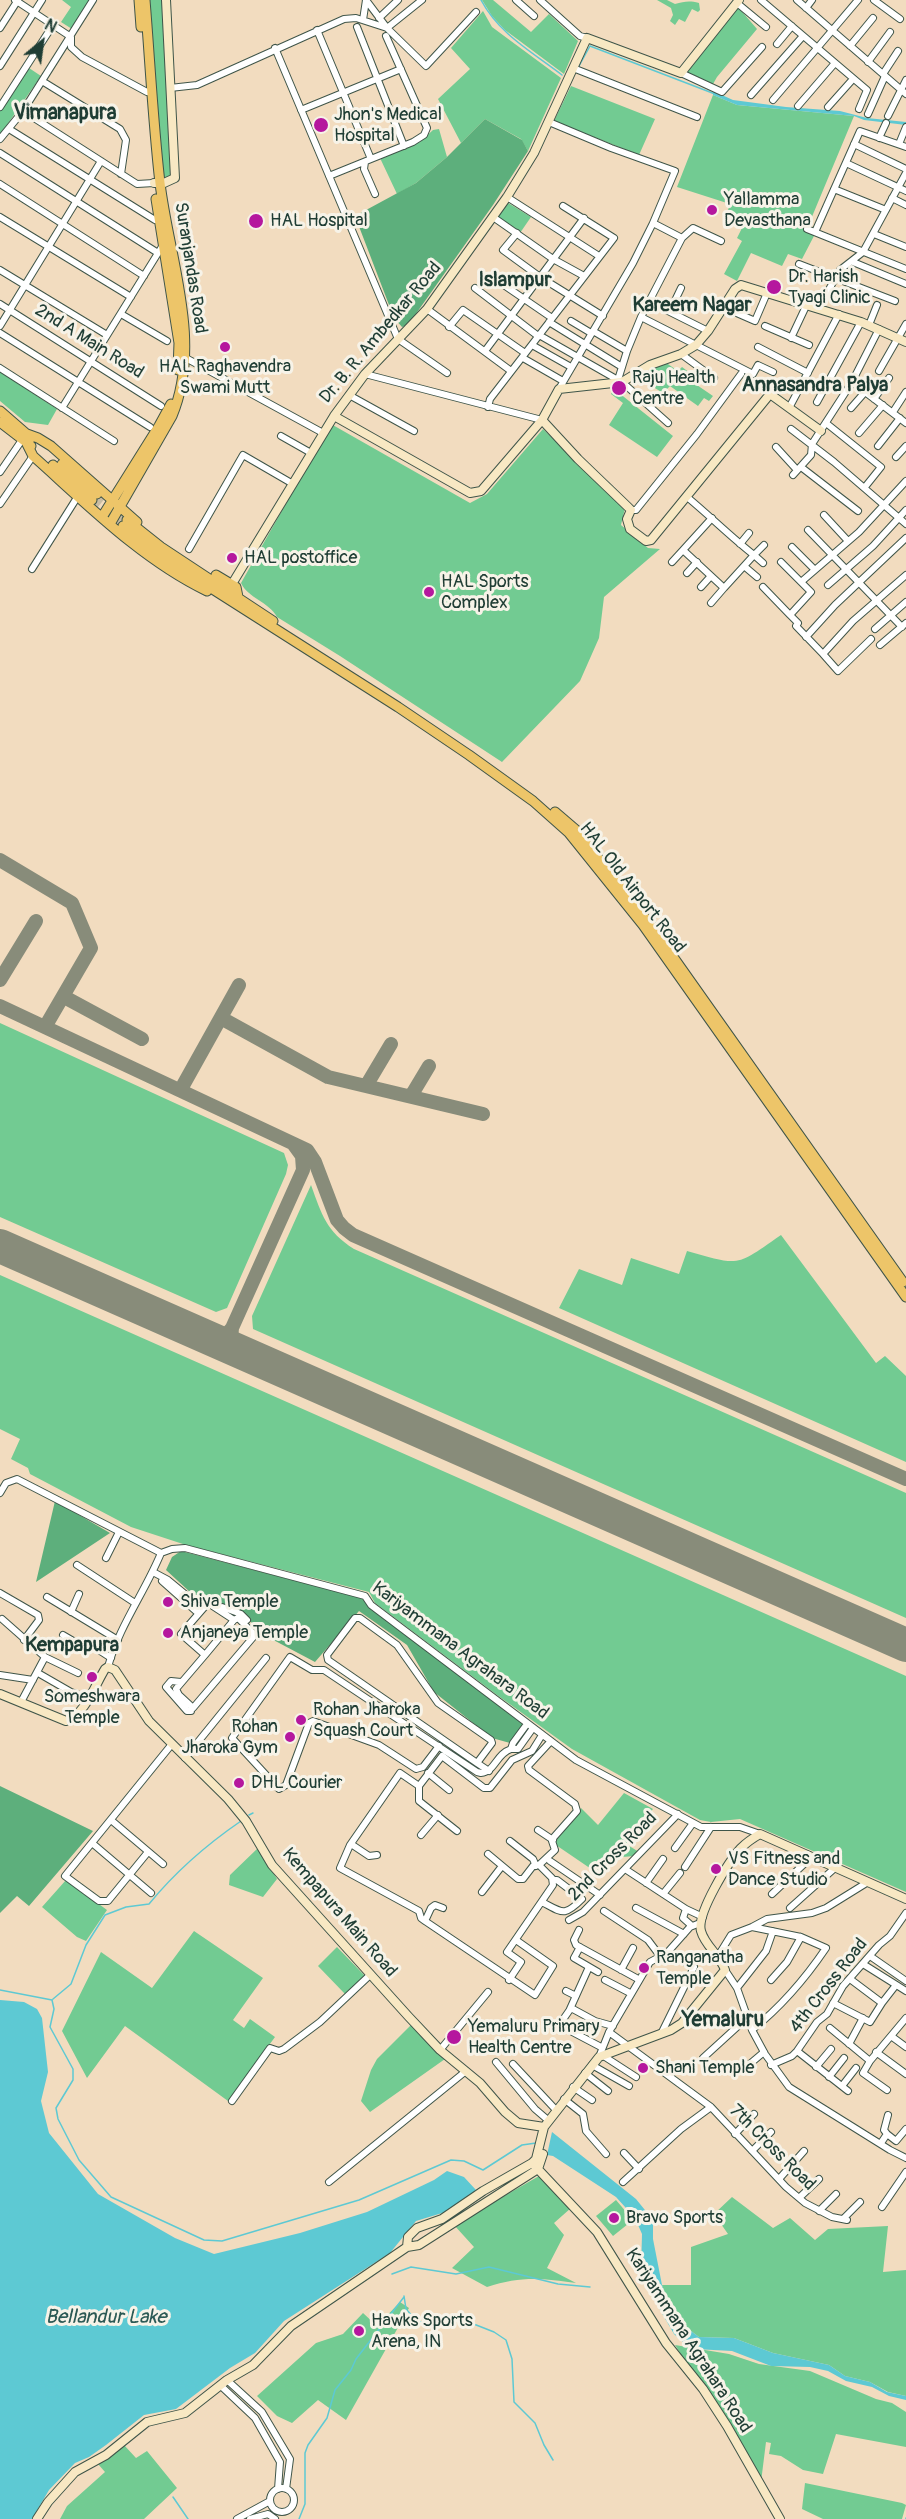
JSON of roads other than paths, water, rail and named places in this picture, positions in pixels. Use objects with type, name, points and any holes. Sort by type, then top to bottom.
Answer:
[{"type":"main road","name":"Suranjandas Road","points":[[106,520],[177,404],[183,357],[182,313],[164,248],[139,0]]},
{"type":"main road","name":"Suranjandas Road","points":[[145,0],[157,183]]},
{"type":"main road","points":[[0,411],[25,439],[33,456],[153,558],[196,586],[226,601],[235,599]]},
{"type":"main road","points":[[0,422],[25,439],[94,497]]},
{"type":"main road","points":[[25,439],[38,438],[51,446],[161,540],[236,587],[235,599]]},
{"type":"main road","points":[[125,523],[235,599]]},
{"type":"main road","name":"HAL Old Airport Road","points":[[235,599],[401,702],[529,790],[576,830],[649,927],[906,1287]]},
{"type":"main road","name":"HAL Old Airport Road","points":[[649,927],[906,1297]]},
{"type":"street","points":[[0,28],[17,0],[71,37]]},
{"type":"street","points":[[0,66],[42,0]]},
{"type":"street","points":[[0,139],[23,111],[93,0]]},
{"type":"street","points":[[23,111],[137,184],[157,183],[175,178],[166,0]]},
{"type":"street","points":[[366,0],[387,28],[426,66],[476,12]]},
{"type":"street","points":[[363,20],[366,0]]},
{"type":"street","points":[[380,18],[398,0]]},
{"type":"street","points":[[516,0],[534,16]]},
{"type":"street","points":[[540,0],[580,36],[681,73],[722,92],[762,47]]},
{"type":"street","points":[[761,0],[867,90],[859,109]]},
{"type":"street","points":[[797,0],[903,91]]},
{"type":"street","points":[[806,8],[812,0]]},
{"type":"street","points":[[773,100],[858,0]]},
{"type":"street","points":[[874,0],[900,19]]},
{"type":"street","points":[[387,28],[420,1]]},
{"type":"street","points":[[681,73],[738,2],[766,27]]},
{"type":"street","points":[[850,46],[873,18]]},
{"type":"street","points":[[170,88],[197,85],[275,48],[344,19],[363,20],[387,28]]},
{"type":"street","points":[[0,107],[53,25]]},
{"type":"street","points":[[777,44],[792,26]]},
{"type":"street","points":[[357,27],[404,146]]},
{"type":"street","points":[[317,30],[368,160],[364,169],[375,194]]},
{"type":"street","points":[[868,62],[890,32]]},
{"type":"street","points":[[329,176],[404,146],[424,135],[428,128],[386,36]]},
{"type":"street","points":[[751,95],[803,36]]},
{"type":"street","points":[[71,37],[70,47],[74,51],[147,92]]},
{"type":"street","name":"Dr. B. R. Ambedkar Road","points":[[232,584],[334,416],[365,374],[427,309],[507,197],[534,153],[587,38]]},
{"type":"street","points":[[275,48],[398,339],[447,374]]},
{"type":"street","points":[[868,114],[884,75],[898,51]]},
{"type":"street","points":[[798,106],[835,63]]},
{"type":"street","points":[[573,68],[697,117]]},
{"type":"street","points":[[301,110],[401,69]]},
{"type":"street","points":[[828,107],[853,78]]},
{"type":"street","points":[[879,138],[903,91],[906,80]]},
{"type":"street","points":[[42,81],[120,129],[126,140],[121,161],[121,174]]},
{"type":"street","points":[[334,416],[470,493],[482,490],[542,420],[654,223],[675,171],[608,147],[549,122]]},
{"type":"street","points":[[815,232],[860,131],[902,146],[906,127]]},
{"type":"street","points":[[9,129],[154,220]]},
{"type":"street","points":[[819,307],[833,278],[863,252],[906,171],[854,144]]},
{"type":"street","points":[[0,153],[76,201],[164,248],[144,276],[62,408]]},
{"type":"street","points":[[0,326],[101,161]]},
{"type":"street","points":[[846,163],[906,191]]},
{"type":"street","points":[[0,184],[144,276]]},
{"type":"street","points":[[834,189],[886,210]]},
{"type":"street","points":[[507,197],[599,255]]},
{"type":"street","points":[[892,198],[906,205]]},
{"type":"street","points":[[488,406],[490,399],[538,335],[614,238],[563,206]]},
{"type":"street","points":[[0,217],[131,297]]},
{"type":"street","points":[[493,217],[553,259],[584,276]]},
{"type":"street","points":[[485,351],[584,218]]},
{"type":"street","points":[[654,223],[682,238]]},
{"type":"street","points":[[619,381],[627,351],[641,317],[682,238],[693,228],[721,241]]},
{"type":"street","points":[[807,229],[906,269]]},
{"type":"street","points":[[517,233],[503,250],[540,277],[603,316]]},
{"type":"street","points":[[874,234],[906,247]]},
{"type":"street","points":[[853,262],[906,284]]},
{"type":"street","points":[[799,264],[895,301]]},
{"type":"street","points":[[0,270],[107,335]]},
{"type":"street","points":[[495,279],[526,298],[550,320],[584,344],[622,367]]},
{"type":"street","points":[[449,327],[463,310],[498,334],[561,385],[619,381],[650,365],[681,354],[696,345],[708,331],[735,289],[741,285],[819,307],[865,323],[902,340]]},
{"type":"street","points":[[475,288],[538,335],[619,381],[668,423]]},
{"type":"street","points":[[670,311],[681,288]]},
{"type":"street","points":[[723,307],[755,321],[767,293]]},
{"type":"street","points":[[650,302],[708,331]]},
{"type":"street","name":"2nd A Main Road","points":[[0,304],[161,406]]},
{"type":"street","points":[[791,338],[807,304]]},
{"type":"street","points":[[817,402],[877,305]]},
{"type":"street","points":[[427,309],[512,371]]},
{"type":"street","points":[[121,314],[167,341]]},
{"type":"street","points":[[789,408],[839,314]]},
{"type":"street","points":[[641,317],[753,374],[758,365],[773,372]]},
{"type":"street","points":[[571,321],[627,351]]},
{"type":"street","points":[[879,371],[902,340],[906,324]]},
{"type":"street","points":[[765,326],[808,345]]},
{"type":"street","points":[[797,471],[811,455],[812,444],[852,382],[879,329]]},
{"type":"street","points":[[0,333],[150,427]]},
{"type":"street","points":[[532,345],[571,367]]},
{"type":"street","points":[[759,347],[808,373]]},
{"type":"street","points":[[681,354],[714,378]]},
{"type":"street","points":[[183,357],[323,433]]},
{"type":"street","points":[[0,368],[114,441]]},
{"type":"street","points":[[365,374],[542,420],[578,459],[631,510]]},
{"type":"street","points":[[631,510],[636,510],[697,435],[741,374]]},
{"type":"street","points":[[874,399],[889,378]]},
{"type":"street","points":[[852,382],[903,420],[878,446]]},
{"type":"street","points":[[851,408],[865,392]]},
{"type":"street","points":[[892,412],[906,392]]},
{"type":"street","points":[[631,510],[627,519],[630,529],[646,541],[651,540],[770,394],[821,431]]},
{"type":"street","points":[[349,395],[414,431]]},
{"type":"street","points":[[860,433],[883,405]]},
{"type":"street","points":[[826,423],[881,467],[865,488]]},
{"type":"street","points":[[791,429],[812,444],[906,524]]},
{"type":"street","points":[[281,436],[311,453]]},
{"type":"street","points":[[0,472],[25,439]]},
{"type":"street","points":[[896,457],[906,446]]},
{"type":"street","points":[[776,447],[797,471],[858,511]]},
{"type":"street","points":[[189,549],[243,455],[293,484]]},
{"type":"street","points":[[0,504],[33,456]]},
{"type":"street","points":[[801,582],[848,541],[906,481]]},
{"type":"street","points":[[32,569],[78,495]]},
{"type":"street","points":[[687,497],[763,563]]},
{"type":"street","points":[[828,585],[873,546],[906,510]]},
{"type":"street","points":[[824,515],[848,541]]},
{"type":"street","points":[[672,562],[712,518]]},
{"type":"street","points":[[808,530],[891,615],[904,625],[880,645]]},
{"type":"street","points":[[740,544],[749,533]]},
{"type":"street","points":[[806,637],[906,538]]},
{"type":"street","points":[[711,603],[764,545]]},
{"type":"street","points":[[792,547],[814,570]]},
{"type":"street","points":[[683,550],[724,588]]},
{"type":"street","points":[[687,573],[697,562]]},
{"type":"street","points":[[780,562],[811,592],[790,615]]},
{"type":"street","points":[[744,566],[757,577]]},
{"type":"street","points":[[823,654],[853,621],[906,575]]},
{"type":"street","points":[[701,587],[711,576]]},
{"type":"street","points":[[764,587],[798,623],[796,626],[838,670],[871,639]]},
{"type":"street","points":[[875,629],[906,602]]},
{"type":"street","points":[[0,1493],[6,1483],[17,1479],[161,1553],[135,1603],[108,1667],[74,1718],[66,1721],[0,1694]]},
{"type":"street","points":[[106,1558],[119,1532]]},
{"type":"street","name":"Kariyammana Agrahara Road","points":[[161,1553],[185,1548],[361,1594],[371,1605],[576,1760],[701,1827],[740,1827],[760,1834],[906,1899]]},
{"type":"street","points":[[77,1566],[135,1603]]},
{"type":"street","points":[[153,1572],[168,1580],[200,1611]]},
{"type":"street","points":[[0,1593],[38,1615],[39,1620],[24,1640]]},
{"type":"street","points":[[71,1612],[79,1594]]},
{"type":"street","points":[[47,1598],[118,1640]]},
{"type":"street","points":[[205,1655],[181,1634],[200,1611],[208,1603],[234,1620]]},
{"type":"street","points":[[218,1609],[222,1607],[241,1614],[247,1620]]},
{"type":"street","points":[[238,1618],[255,1635],[193,1708],[176,1689],[205,1655],[238,1618]]},
{"type":"street","points":[[477,1763],[492,1743],[491,1740],[438,1703],[397,1645],[360,1618],[356,1618],[327,1655],[328,1660],[477,1763],[489,1771]]},
{"type":"street","points":[[2,1619],[45,1657],[78,1673]]},
{"type":"street","points":[[63,1635],[85,1648],[94,1647],[111,1658]]},
{"type":"street","points":[[21,1702],[45,1657]]},
{"type":"street","points":[[439,1746],[423,1767],[416,1769],[379,1745],[313,1721],[309,1724],[286,1785],[279,1789],[232,1738],[290,1657],[312,1670],[324,1670],[439,1746],[477,1772],[484,1774],[489,1771],[502,1752],[518,1749],[530,1726]]},
{"type":"street","points":[[185,1758],[266,1658]]},
{"type":"street","name":"Kempapura Main Road","points":[[108,1667],[115,1670],[143,1714],[228,1799],[246,1821],[272,1864],[440,2050],[480,2083],[505,2112],[518,2123],[545,2129]]},
{"type":"street","points":[[38,1673],[71,1692],[88,1698]]},
{"type":"street","points":[[0,1675],[33,1680]]},
{"type":"street","points":[[182,1682],[171,1681],[166,1687],[187,1711],[190,1711]]},
{"type":"street","points":[[542,1735],[528,1766],[529,1770],[577,1807],[577,1811],[553,1840]]},
{"type":"street","points":[[457,1832],[419,1801],[419,1785],[442,1756],[484,1788],[490,1788],[512,1760],[534,1754],[551,1741]]},
{"type":"street","points":[[148,1852],[108,1901],[104,1902],[65,1876],[172,1744]]},
{"type":"street","points":[[419,1785],[400,1773],[351,1844],[341,1861],[340,1868],[419,1911],[421,1918],[425,1921],[509,1980],[535,1995],[553,1968],[552,1964],[516,1940]]},
{"type":"street","points":[[428,1773],[449,1790]]},
{"type":"street","name":"2nd Cross Road","points":[[569,1920],[583,1912],[678,1814]]},
{"type":"street","points":[[421,1834],[438,1815]]},
{"type":"street","points":[[111,1820],[163,1864]]},
{"type":"street","points":[[675,1848],[693,1823]]},
{"type":"street","points":[[663,1894],[711,1827]]},
{"type":"street","points":[[488,1854],[518,1879],[523,1879],[533,1866],[537,1866],[555,1850],[553,1840],[538,1830]]},
{"type":"street","points":[[37,2519],[48,2502],[75,2472],[106,2455],[147,2422],[185,2413],[223,2383],[254,2365],[291,2326],[407,2247],[419,2245],[537,2163],[545,2129],[564,2099],[601,2053],[638,1979],[650,1962],[664,1954],[698,1922],[717,1882],[740,1850],[760,1834]]},
{"type":"street","points":[[510,1841],[533,1859],[537,1866],[553,1880],[557,1880],[582,1899],[570,1911],[562,1913],[542,1902]]},
{"type":"street","points":[[92,1843],[151,1893]]},
{"type":"street","points":[[351,1844],[369,1856],[377,1855]]},
{"type":"street","points":[[772,1894],[804,1864],[809,1855]]},
{"type":"street","points":[[646,1883],[663,1859]]},
{"type":"street","points":[[550,1861],[600,1895]]},
{"type":"street","points":[[482,1892],[502,1866]]},
{"type":"street","points":[[790,1908],[836,1866]]},
{"type":"street","points":[[626,1869],[686,1909],[698,1922],[701,1932],[736,1988],[752,2030],[771,2065],[789,2087],[906,2158]]},
{"type":"street","points":[[509,1980],[521,1962],[507,1952],[553,1886],[553,1880]]},
{"type":"street","points":[[718,1956],[731,1935],[766,1919],[812,1913],[826,1908],[868,1882]]},
{"type":"street","points":[[425,1921],[431,1908],[435,1905],[443,1908]]},
{"type":"street","points":[[636,1908],[684,1934]]},
{"type":"street","points":[[686,1909],[683,1918],[698,1922]]},
{"type":"street","points":[[604,1911],[648,1940],[664,1954],[694,1967],[661,2034]]},
{"type":"street","name":"4th Cross Road","points":[[771,2065],[792,2056],[797,2051],[850,1979],[890,1936],[906,1913]]},
{"type":"street","points":[[899,1923],[906,1928]]},
{"type":"street","points":[[752,1927],[801,1936],[826,1948],[807,1975],[776,2011],[752,2030]]},
{"type":"street","points":[[579,1930],[573,1940],[580,1947],[638,1979]]},
{"type":"street","points":[[736,1988],[766,1951],[773,1931]]},
{"type":"street","points":[[771,1980],[787,1962],[801,1936]]},
{"type":"street","points":[[580,1947],[574,1958],[598,1971]]},
{"type":"street","points":[[621,1970],[633,1948]]},
{"type":"street","points":[[870,1956],[906,1981]]},
{"type":"street","points":[[863,1964],[906,1991]]},
{"type":"street","points":[[589,1967],[562,2021],[563,2027],[636,2077]]},
{"type":"street","points":[[601,2053],[661,2034],[682,2023],[725,1970]]},
{"type":"street","points":[[232,2101],[270,2048],[279,2051],[284,2049],[320,2022],[370,1975]]},
{"type":"street","points":[[850,1979],[882,2003]]},
{"type":"street","points":[[605,1980],[630,1993]]},
{"type":"street","points":[[833,2002],[870,2022],[896,1984]]},
{"type":"street","points":[[566,1991],[576,1996]]},
{"type":"street","points":[[440,2050],[488,1992]]},
{"type":"street","name":"7th Cross Road","points":[[570,2009],[611,2029],[628,2046],[711,2107],[799,2198],[819,2211],[845,2220],[860,2202]]},
{"type":"street","points":[[703,2058],[748,2017]]},
{"type":"street","points":[[849,2044],[863,2018]]},
{"type":"street","points":[[887,2090],[863,2073],[876,2052],[906,2018]]},
{"type":"street","points":[[830,2028],[870,2061]]},
{"type":"street","points":[[891,2036],[906,2047]]},
{"type":"street","points":[[816,2067],[831,2049]]},
{"type":"street","points":[[797,2051],[848,2091]]},
{"type":"street","points":[[745,2068],[764,2052]]},
{"type":"street","points":[[876,2052],[906,2074]]},
{"type":"street","points":[[829,2077],[844,2058]]},
{"type":"street","points":[[496,2062],[535,2109],[545,2129]]},
{"type":"street","points":[[513,2064],[556,2110]]},
{"type":"street","points":[[592,2065],[629,2086]]},
{"type":"street","points":[[842,2086],[856,2068]]},
{"type":"street","points":[[329,2182],[466,2071]]},
{"type":"street","points":[[585,2073],[608,2091]]},
{"type":"street","points":[[573,2087],[592,2100]]},
{"type":"street","points":[[564,2099],[583,2114],[586,2131],[606,2154]]},
{"type":"street","name":"7th Cross Road","points":[[623,2182],[681,2129],[711,2107]]},
{"type":"street","points":[[735,2134],[754,2114]]},
{"type":"street","points":[[888,2115],[884,2130],[886,2134],[896,2141],[906,2128]]},
{"type":"street","points":[[752,2151],[771,2132]]},
{"type":"street","points":[[881,2143],[886,2134]]},
{"type":"street","points":[[779,2179],[804,2151]]},
{"type":"street","points":[[624,2152],[639,2169]]},
{"type":"street","points":[[407,2247],[408,2237],[417,2228],[442,2219],[483,2191],[537,2163]]},
{"type":"street","name":"Kariyammana Agrahara Road","points":[[537,2163],[597,2232],[666,2343],[704,2389],[780,2519]]},
{"type":"street","points":[[882,2206],[906,2172]]},
{"type":"street","points":[[799,2198],[819,2179]]},
{"type":"street","points":[[819,2211],[836,2194]]},
{"type":"street","points":[[223,2383],[255,2418],[280,2462],[278,2488],[271,2494],[270,2501],[276,2510],[286,2510],[292,2505],[293,2498],[286,2489],[278,2488]]},
{"type":"street","points":[[223,2383],[262,2412],[290,2459],[286,2489]]},
{"type":"street","points":[[237,2519],[270,2501]]},
{"type":"street","points":[[286,2510],[286,2519]]},
{"type":"street","points":[[250,2519],[268,2514],[275,2519]]},
{"type":"water","points":[[713,91],[733,100],[840,111],[867,118],[906,122],[906,125],[864,120],[854,116],[737,105],[713,95]]},
{"type":"water","name":"Bellandur Lake","points":[[0,2000],[24,2002],[37,2009],[42,2018],[48,2072],[41,2101],[49,2133],[98,2194],[175,2238],[214,2254],[300,2233],[367,2212],[434,2180],[447,2171],[464,2177],[476,2190],[452,2210],[416,2221],[390,2253],[284,2321],[255,2353],[230,2368],[176,2409],[144,2415],[89,2457],[75,2463],[49,2490],[32,2519],[0,2519]]},
{"type":"water","points":[[552,2132],[636,2199],[653,2220],[653,2239],[662,2285],[668,2304],[683,2325],[699,2337],[734,2338],[773,2353],[829,2365],[845,2376],[870,2382],[887,2392],[906,2396],[906,2400],[889,2396],[872,2387],[846,2381],[828,2371],[810,2367],[771,2366],[732,2351],[695,2349],[683,2342],[674,2334],[644,2282],[641,2271],[642,2234],[635,2218],[616,2197],[553,2156],[547,2155]]},
{"type":"waterway","points":[[481,0],[488,12],[507,33],[562,75]]},
{"type":"waterway","points":[[579,66],[590,46],[715,94]]},
{"type":"waterway","points":[[249,1815],[253,1813]]},
{"type":"waterway","points":[[53,1999],[71,1984],[86,1945],[105,1915],[126,1907],[149,1904],[192,1859],[241,1821]]},
{"type":"waterway","points":[[0,1990],[52,2000],[54,2009],[50,2027],[73,2069],[73,2080],[56,2108],[58,2119],[79,2160],[111,2197],[204,2240],[222,2241],[359,2200],[451,2160],[464,2161],[483,2170],[522,2145],[536,2143]]},
{"type":"waterway","points":[[392,2274],[411,2267],[456,2274],[489,2267],[558,2284],[590,2287]]},
{"type":"waterway","points":[[404,2296],[406,2309],[415,2319],[423,2323],[442,2325],[461,2319],[494,2332],[506,2340],[512,2359],[514,2402],[535,2423],[553,2460]]},
{"type":"waterway","points":[[299,2519],[305,2504],[305,2453],[308,2445],[327,2418],[335,2390],[404,2297]]},
{"type":"waterway","points":[[173,2497],[188,2519]]},
{"type":"tunnel","points":[[97,494],[127,520]]},
{"type":"tunnel","points":[[92,500],[123,526]]},
{"type":"place","name":"Jhon's Medical Hospital","points":[[321,125]]},
{"type":"place","name":"Yallamma Devasthana","points":[[712,210]]},
{"type":"place","name":"HAL Hospital","points":[[256,221]]},
{"type":"place","name":"Dr. Harish Tyagi Clinic","points":[[774,287]]},
{"type":"place","name":"HAL Raghavendra Swami Mutt","points":[[225,347]]},
{"type":"place","name":"Raju Health Centre","points":[[619,388]]},
{"type":"place","name":"HAL postoffice","points":[[232,558]]},
{"type":"place","name":"HAL Sports Complex","points":[[429,592]]},
{"type":"place","name":"Shiva Temple","points":[[168,1602]]},
{"type":"place","name":"Anjaneya Temple","points":[[168,1633]]},
{"type":"place","name":"Someshwara Temple","points":[[92,1677]]},
{"type":"place","name":"Rohan Jharoka Squash Court","points":[[301,1720]]},
{"type":"place","name":"Rohan Jharoka Gym","points":[[290,1737]]},
{"type":"place","name":"DHL Courier","points":[[239,1783]]},
{"type":"place","name":"VS Fitness and Dance Studio","points":[[716,1869]]},
{"type":"place","name":"Ranganatha Temple","points":[[644,1968]]},
{"type":"place","name":"Yemaluru Primary Health Centre","points":[[454,2037]]},
{"type":"place","name":"Shani Temple","points":[[643,2068]]},
{"type":"place","name":"Bravo Sports","points":[[614,2218]]},
{"type":"place","name":"Hawks Sports Arena, IN","points":[[359,2331]]},
{"type":"district","name":"Vimanapura","points":[[65,114]]},
{"type":"district","name":"Islampur","points":[[515,281]]},
{"type":"district","name":"Kareem Nagar","points":[[692,306]]},
{"type":"district","name":"Annasandra Palya","points":[[815,386]]},
{"type":"district","name":"Kempapura","points":[[72,1646]]},
{"type":"district","name":"Yemaluru","points":[[723,2021]]}]
